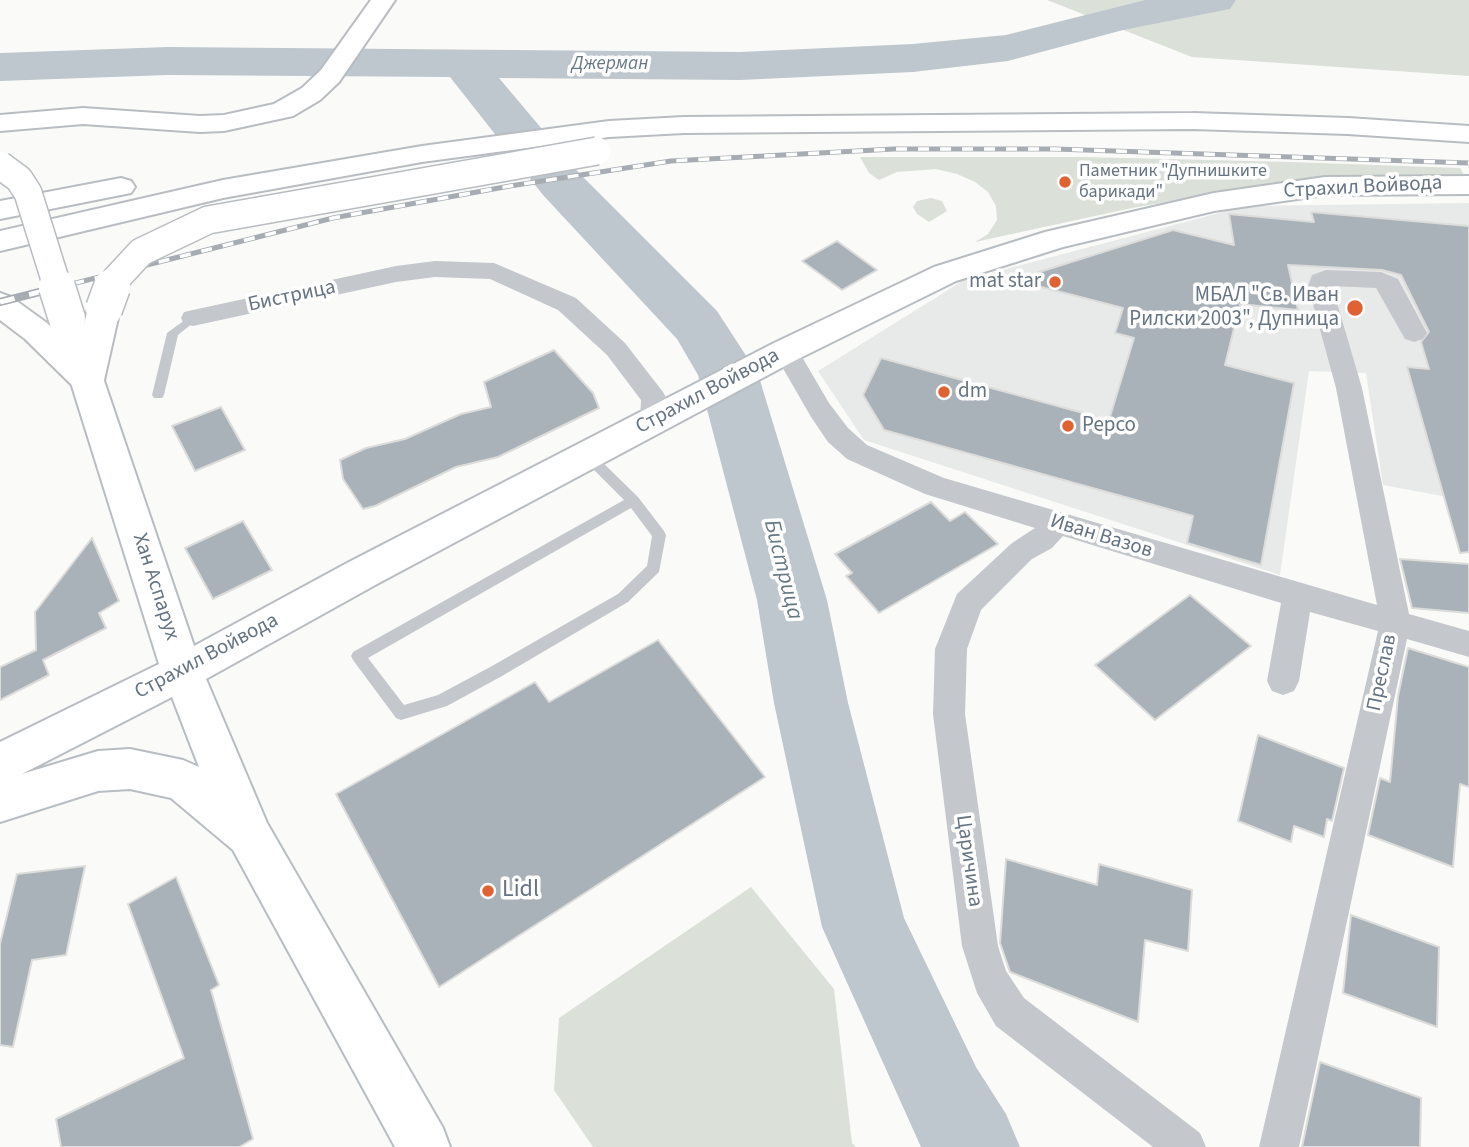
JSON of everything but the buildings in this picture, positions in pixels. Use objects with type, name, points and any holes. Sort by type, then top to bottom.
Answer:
[{"type":"main road","points":[[0,122],[83,116],[200,124],[224,123],[283,110],[311,94],[330,76],[378,7]]},
{"type":"main road","points":[[87,380],[104,309],[115,280],[141,252],[155,243],[208,220],[706,104],[1174,102],[1469,113]]},
{"type":"main road","points":[[0,210],[202,172],[498,132],[766,136],[1071,121],[1272,123],[1469,134]]},
{"type":"main road","points":[[0,241],[223,189],[498,132]]},
{"type":"main road","name":"Хан Аспарух","points":[[0,164],[19,179],[29,192],[67,319],[182,672],[250,837],[424,1147]]},
{"type":"main road","points":[[0,218],[202,172]]},
{"type":"main road","name":"Страхил Войвода","points":[[0,763],[182,672],[363,573],[786,351],[955,270],[1056,239],[1152,215],[1265,194],[1325,186],[1469,185]]},
{"type":"main road","points":[[0,304],[36,331],[87,380]]},
{"type":"main road","points":[[0,801],[98,771],[130,769],[183,780],[250,837]]},
{"type":"street","name":"Бистрица","points":[[193,318],[396,274],[435,269],[494,271],[567,304],[616,349],[667,415]]},
{"type":"street","name":"Преслав","points":[[1279,1147],[1395,622],[1349,388],[1320,286],[1321,281],[1326,278],[1381,281],[1389,285],[1414,333]]},
{"type":"street","name":"Иван Вазов","points":[[786,351],[820,410],[838,435],[857,452],[935,486],[1297,596],[1469,644]]},
{"type":"street","name":"Царичина","points":[[1056,524],[1042,540],[1022,551],[968,603],[951,649],[949,714],[980,946],[989,980],[1010,1012],[1186,1147]]},
{"type":"street","points":[[1283,681],[1297,596]]},
{"type":"lane","points":[[158,396],[173,333],[193,318]]},
{"type":"lane","points":[[588,456],[633,501],[659,535],[654,568],[623,598],[497,671],[442,701],[401,713],[358,656],[633,501]]},
{"type":"shaded area","points":[[1047,0],[1469,0],[1469,76],[1192,57]]},
{"type":"shaded area","points":[[860,157],[1083,157],[1292,162],[1460,168],[1464,175],[1362,175],[1278,183],[1132,208],[975,242],[988,234],[997,220],[996,206],[988,192],[975,182],[936,169],[897,172],[879,180],[869,173]]},
{"type":"shaded area","points":[[931,198],[942,201],[947,211],[929,222],[917,214],[913,207],[917,201]]},
{"type":"shaded area","points":[[1469,203],[1469,501],[1383,485],[1366,373],[1309,371],[1280,575],[864,440],[818,371],[964,280],[1246,206]]},
{"type":"shaded area","points":[[751,887],[834,989],[852,1143],[856,1147],[593,1147],[554,1090],[559,1018]]},
{"type":"waterway","name":"Джерман","points":[[0,67],[168,61],[740,66],[913,58],[1008,48],[1118,18],[1215,0]]},
{"type":"waterway","name":"Бистрица","points":[[463,64],[561,184],[697,325],[728,374],[792,600],[811,703],[864,927],[944,1099],[973,1147]]},
{"type":"railway","points":[[52,289],[333,218],[510,186],[671,161],[894,149],[1055,149],[1469,163]]},
{"type":"railway","points":[[0,302],[59,287]]},
{"type":"place","name":"Паметник \"Дупнишките барикади\"","points":[[1065,182]]},
{"type":"place","name":"mat star","points":[[1055,282]]},
{"type":"place","name":"МБАЛ \"Св. Иван Рилски 2003\", Дупница","points":[[1355,308]]},
{"type":"place","name":"dm","points":[[944,392]]},
{"type":"place","name":"Pepco","points":[[1068,426]]},
{"type":"place","name":"Lidl","points":[[488,891]]}]
